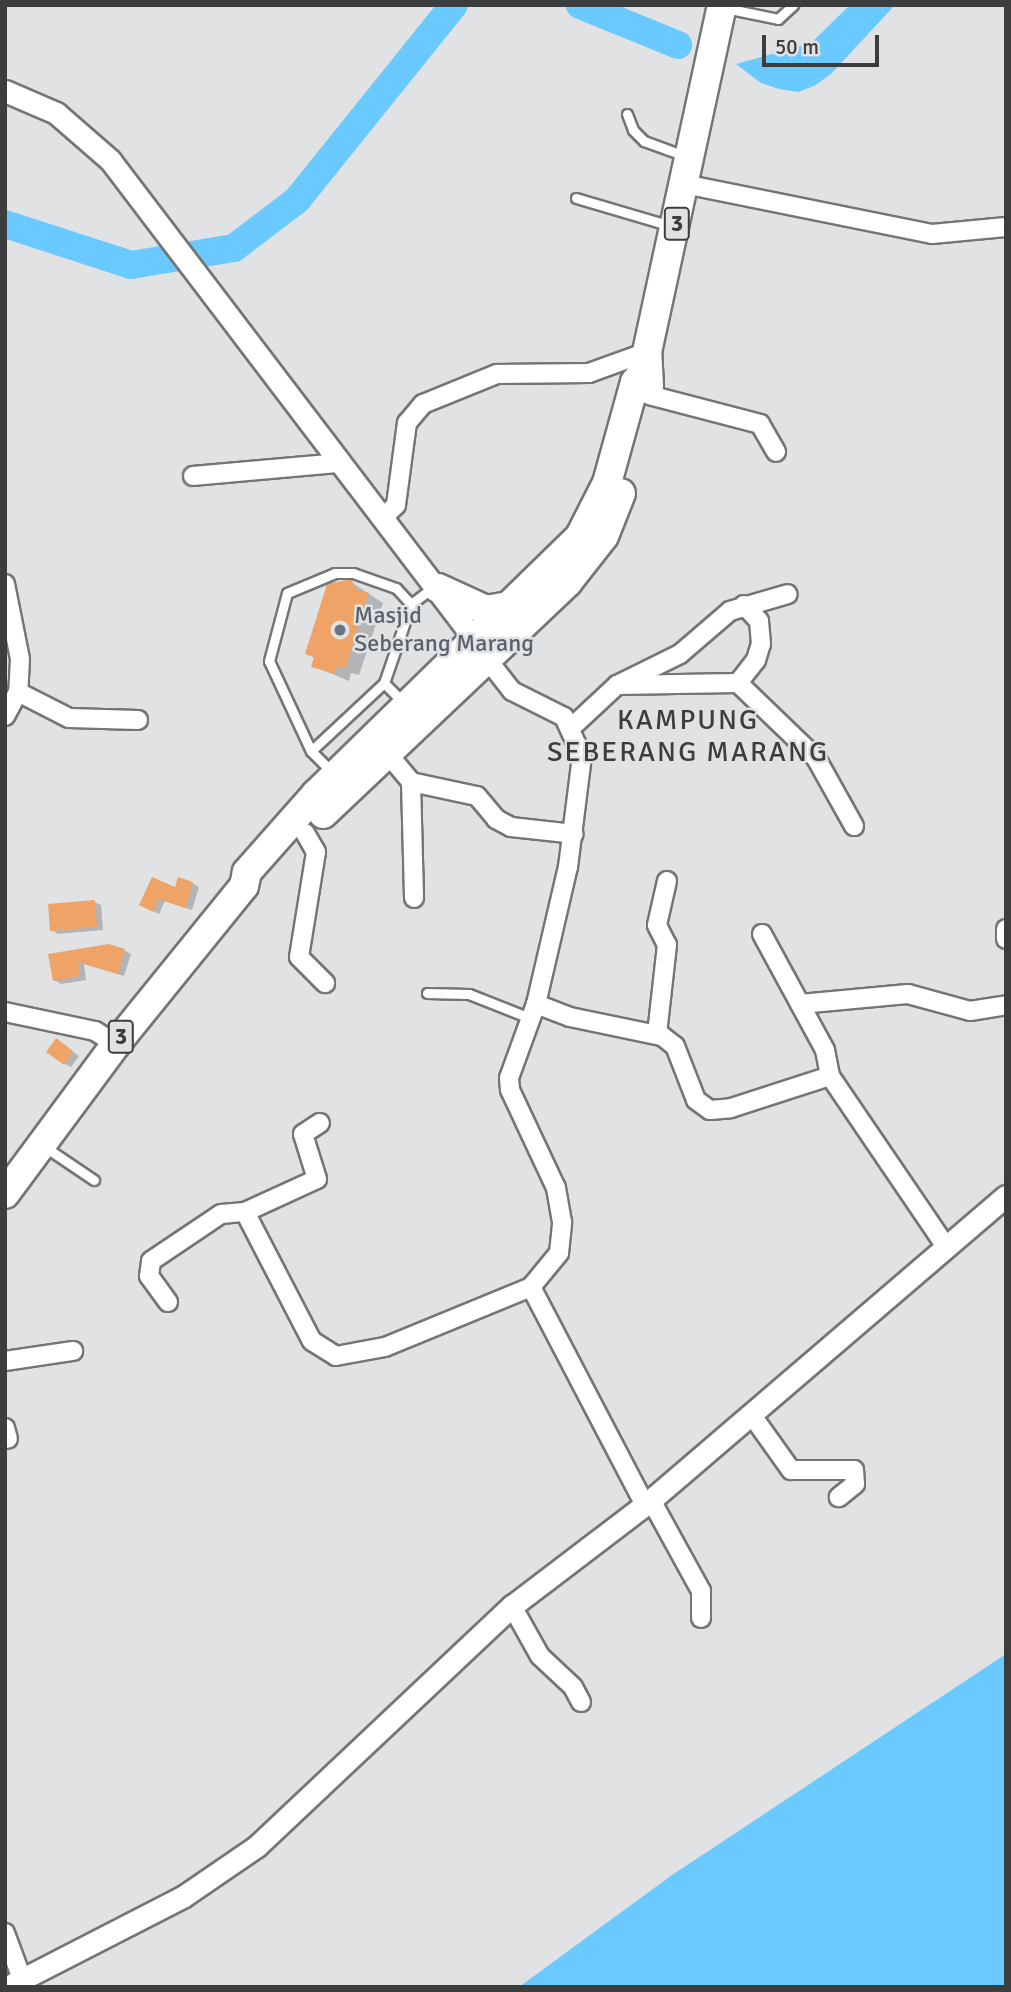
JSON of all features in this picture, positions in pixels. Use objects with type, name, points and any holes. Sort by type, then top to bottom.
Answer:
[{"type":"highway","name":"3","points":[[5,1194],[44,1146],[116,1044],[244,886],[247,872],[334,775],[405,704],[482,649],[568,582],[604,536],[615,514],[647,372],[722,6]]},
{"type":"highway","name":"3","points":[[244,886],[256,883],[387,753],[482,649],[513,605],[560,560],[594,513],[635,382],[647,372]]},
{"type":"highway","points":[[437,586],[486,610],[513,605]]},
{"type":"street","points":[[5,91],[56,113],[86,135],[164,228],[339,463],[437,586],[513,691],[554,711],[572,727],[582,756],[574,834],[533,1011],[511,1065],[509,1084],[556,1188],[562,1222],[559,1253],[531,1287],[385,1347],[328,1354],[312,1341],[244,1212]]},
{"type":"street","points":[[687,171],[932,234],[1006,227]]},
{"type":"street","points":[[384,517],[396,505],[407,423],[423,404],[497,374],[580,374],[607,370],[647,372],[760,424],[776,452]]},
{"type":"street","points":[[193,476],[339,463]]},
{"type":"street","points":[[5,584],[20,659],[18,692],[5,716]]},
{"type":"street","points":[[572,727],[617,685],[680,654],[719,618],[744,605],[788,594]]},
{"type":"street","points":[[738,683],[756,660],[761,643],[759,621],[744,605]]},
{"type":"street","points":[[617,685],[738,683],[816,758],[854,827]]},
{"type":"street","points":[[18,692],[69,718],[138,720]]},
{"type":"street","points":[[387,753],[411,782],[414,898]]},
{"type":"street","points":[[411,782],[477,796],[496,819],[511,827],[574,834]]},
{"type":"street","points":[[305,833],[316,852],[299,957],[326,983]]},
{"type":"street","points":[[657,1034],[667,945],[657,925],[667,881]]},
{"type":"street","points":[[1006,929],[1006,939]]},
{"type":"street","points":[[762,934],[825,1050],[830,1076],[946,1247]]},
{"type":"street","points":[[800,1004],[908,994],[970,1011],[1006,1005]]},
{"type":"street","points":[[533,1011],[657,1034],[675,1046],[696,1100],[710,1110],[731,1108],[830,1076]]},
{"type":"street","points":[[5,1012],[95,1031],[116,1044]]},
{"type":"street","points":[[168,1302],[149,1276],[152,1261],[221,1214],[244,1212],[317,1179],[303,1135],[320,1124]]},
{"type":"street","points":[[5,1933],[15,1983],[184,1896],[235,1863],[512,1606],[648,1502],[1006,1196]]},
{"type":"street","points":[[531,1287],[648,1502],[701,1591],[701,1619]]},
{"type":"street","points":[[5,1361],[73,1352]]},
{"type":"street","points":[[751,1414],[791,1470],[854,1470],[855,1484],[839,1497]]},
{"type":"street","points":[[512,1606],[540,1656],[573,1687],[581,1702]]},
{"type":"lane","points":[[722,6],[778,19],[793,5]]},
{"type":"lane","points":[[627,114],[633,130],[644,141],[687,171]]},
{"type":"lane","points":[[576,198],[632,218],[676,227]]},
{"type":"lane","points":[[334,775],[311,751],[269,661],[287,593],[335,573],[353,573],[396,588],[411,604]]},
{"type":"lane","points":[[311,751],[384,683],[411,604],[437,586]]},
{"type":"lane","points":[[384,683],[405,704]]},
{"type":"lane","points":[[427,993],[469,994],[533,1011]]},
{"type":"lane","points":[[44,1146],[94,1180]]},
{"type":"water","points":[[850,5],[895,5],[831,74],[814,86],[798,92],[779,89],[761,83],[736,64],[811,43]]},
{"type":"water","points":[[1006,1654],[1006,1987],[519,1987],[672,1875]]},
{"type":"building","name":"Masjid Seberang Marang","points":[[352,580],[356,590],[369,593],[345,669],[337,666],[335,674],[311,667],[314,657],[305,654],[327,584]]},
{"type":"building","points":[[152,877],[175,887],[178,877],[193,882],[185,908],[158,899],[153,912],[139,905]]},
{"type":"building","points":[[95,900],[97,927],[50,931],[48,904]]},
{"type":"building","points":[[109,944],[125,949],[118,974],[78,962],[80,976],[53,981],[48,954]]},
{"type":"building","points":[[56,1038],[73,1051],[64,1065],[46,1052]]},
{"type":"waterway","points":[[5,224],[131,265],[234,248],[297,200],[454,5]]},
{"type":"waterway","points":[[580,5],[678,45]]},
{"type":"place","name":"Masjid Seberang Marang","points":[[340,630]]},
{"type":"district","name":"KAMPUNG SEBERANG MARANG","points":[[688,736]]}]
